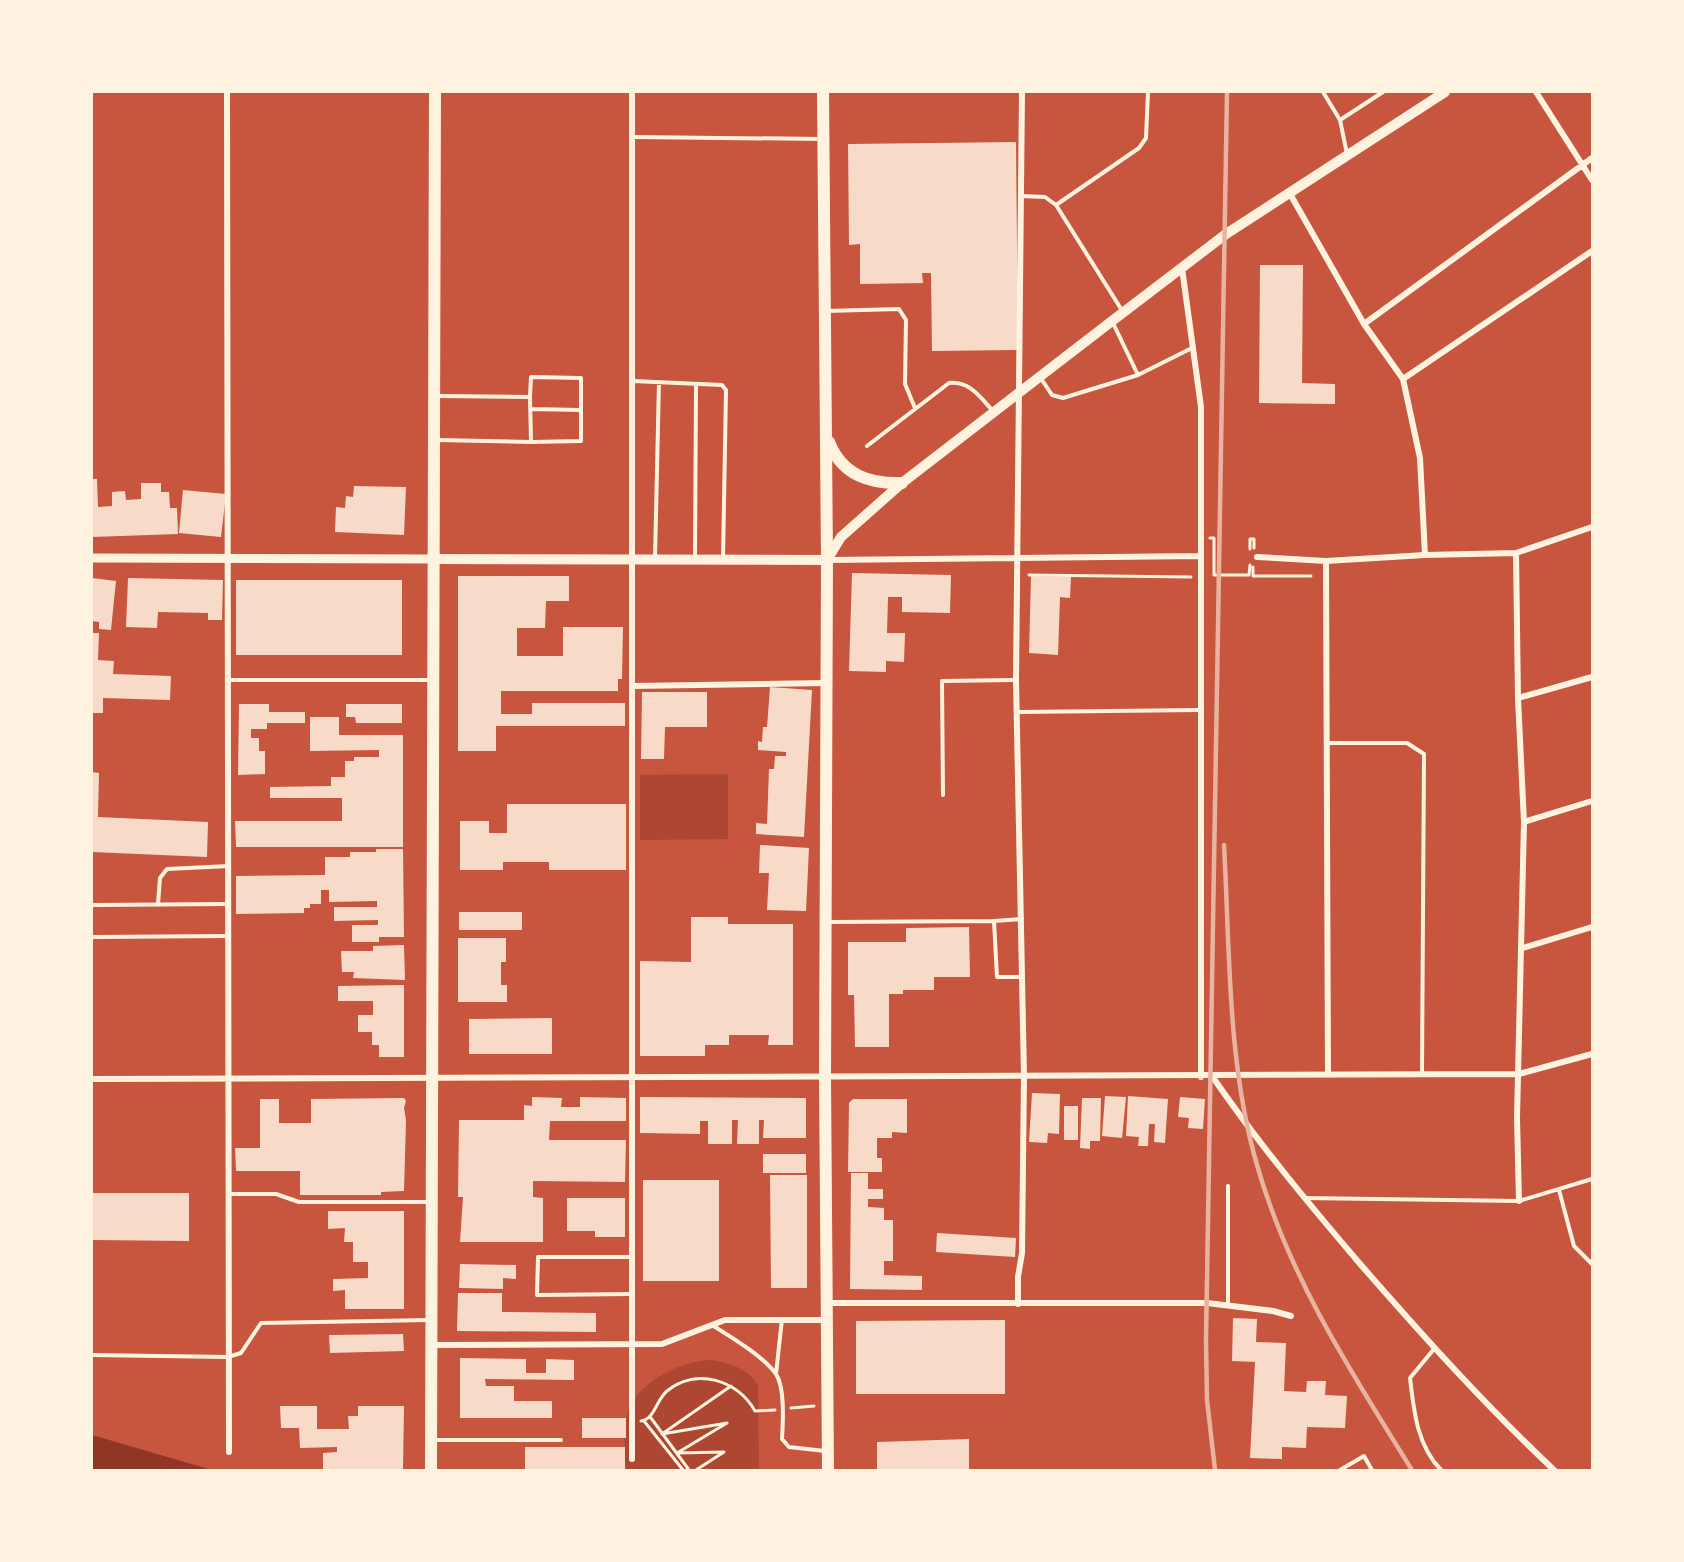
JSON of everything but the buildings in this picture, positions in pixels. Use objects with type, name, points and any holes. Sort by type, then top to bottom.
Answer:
[{"type":"main road","points":[[431,1470],[434,1202],[432,559],[435,92]]},
{"type":"main road","points":[[823,92],[827,560],[825,1078],[828,1470]]},
{"type":"main road","points":[[827,560],[841,537],[902,483],[1123,312],[1289,192],[1442,92]]},
{"type":"main road","points":[[826,434],[834,454],[851,473],[866,480],[902,483]]},
{"type":"main road","points":[[432,559],[827,560]]},
{"type":"street","points":[[227,92],[229,1452]]},
{"type":"street","points":[[632,92],[632,1459]]},
{"type":"street","points":[[1018,1304],[1018,1277],[1022,1253],[1024,1076],[1016,680],[1022,92]]},
{"type":"street","points":[[1536,92],[1593,180]]},
{"type":"street","points":[[1364,324],[1593,158]]},
{"type":"street","points":[[1289,192],[1364,324],[1403,379],[1420,458],[1425,555]]},
{"type":"street","points":[[1403,379],[1593,251]]},
{"type":"street","points":[[1182,268],[1201,407],[1201,1077]]},
{"type":"street","points":[[1257,557],[1326,561],[1425,555],[1516,553],[1593,527]]},
{"type":"street","points":[[1516,553],[1518,698],[1524,822],[1519,1201]]},
{"type":"street","points":[[827,560],[1200,556]]},
{"type":"street","points":[[92,558],[432,559]]},
{"type":"street","points":[[1326,561],[1328,1075]]},
{"type":"street","points":[[1518,698],[1593,677]]},
{"type":"street","points":[[632,686],[826,683]]},
{"type":"street","points":[[1524,822],[1593,801]]},
{"type":"street","points":[[1523,948],[1593,927]]},
{"type":"street","points":[[92,1079],[1212,1077],[1519,1074],[1593,1054]]},
{"type":"street","points":[[1212,1077],[1249,1130],[1434,1349],[1501,1420],[1554,1470]]},
{"type":"street","points":[[828,1303],[1207,1304],[1273,1311],[1292,1316]]},
{"type":"street","points":[[432,1345],[633,1345],[672,1341],[712,1324],[741,1318],[827,1320]]},
{"type":"lane","points":[[1056,205],[1139,148],[1146,138],[1148,92]]},
{"type":"lane","points":[[1323,92],[1340,120],[1347,154]]},
{"type":"lane","points":[[1340,120],[1383,92]]},
{"type":"lane","points":[[632,137],[823,139]]},
{"type":"lane","points":[[1020,196],[1045,197],[1056,205],[1123,312]]},
{"type":"lane","points":[[825,311],[899,309],[906,320],[905,384],[915,408]]},
{"type":"lane","points":[[1112,321],[1138,375]]},
{"type":"lane","points":[[1039,376],[1052,396],[1063,399],[1138,375],[1193,348]]},
{"type":"lane","points":[[433,440],[531,442],[581,441],[581,378],[531,377],[531,442]]},
{"type":"lane","points":[[632,381],[722,385],[726,390],[723,559]]},
{"type":"lane","points":[[655,558],[659,382]]},
{"type":"lane","points":[[867,446],[949,383],[958,382],[969,387],[993,412]]},
{"type":"lane","points":[[695,559],[696,384]]},
{"type":"lane","points":[[433,396],[530,397]]},
{"type":"lane","points":[[531,409],[581,410]]},
{"type":"lane","points":[[229,680],[432,680]]},
{"type":"lane","points":[[943,795],[942,681],[1016,680]]},
{"type":"lane","points":[[1017,712],[1200,710]]},
{"type":"lane","points":[[1325,743],[1407,743],[1424,754],[1422,1075]]},
{"type":"lane","points":[[158,904],[160,878],[167,869],[229,866]]},
{"type":"lane","points":[[92,905],[229,904]]},
{"type":"lane","points":[[825,923],[1022,919]]},
{"type":"lane","points":[[994,921],[997,977],[1022,977]]},
{"type":"lane","points":[[92,937],[229,936]]},
{"type":"lane","points":[[1304,1197],[1519,1201],[1593,1179]]},
{"type":"lane","points":[[1228,1186],[1228,1306]]},
{"type":"lane","points":[[1559,1190],[1574,1246],[1593,1264]]},
{"type":"lane","points":[[229,1194],[276,1194],[299,1202],[434,1202]]},
{"type":"lane","points":[[633,1257],[538,1257],[537,1295],[633,1293]]},
{"type":"lane","points":[[782,1319],[776,1374],[784,1409],[782,1438],[789,1447],[829,1451]]},
{"type":"lane","points":[[92,1355],[228,1357],[241,1353],[261,1323],[432,1320]]},
{"type":"lane","points":[[712,1324],[754,1354],[776,1374]]},
{"type":"lane","points":[[1434,1349],[1410,1378],[1416,1425],[1430,1459],[1441,1470]]},
{"type":"lane","points":[[432,1440],[561,1440]]},
{"type":"lane","points":[[1340,1470],[1364,1456],[1372,1470]]},
{"type":"path","points":[[1029,575],[1210,577],[1210,538],[1214,538],[1214,575],[1250,575]]},
{"type":"path","points":[[632,1422],[651,1418],[666,1391],[680,1383],[697,1378],[714,1378],[731,1386],[748,1399],[755,1411],[828,1404]]},
{"type":"path","points":[[662,1434],[731,1386]]},
{"type":"path","points":[[651,1418],[689,1470]]},
{"type":"path","points":[[644,1421],[683,1470]]},
{"type":"path","points":[[662,1434],[727,1423],[677,1453]]},
{"type":"path","points":[[677,1453],[724,1452],[696,1470]]},
{"type":"shaded area","points":[[728,774],[728,839],[640,840],[640,775]]},
{"type":"shaded area","points":[[711,1360],[743,1370],[758,1385],[759,1470],[625,1470],[626,1419],[637,1395],[647,1385],[672,1370],[698,1361]]},
{"type":"shaded area","points":[[92,1435],[212,1470],[92,1470]]},
{"type":"railway","points":[[1215,1470],[1207,1400],[1206,1340],[1227,92]]},
{"type":"railway","points":[[1224,845],[1235,1046],[1247,1126],[1257,1165],[1270,1206],[1304,1285],[1345,1360],[1412,1470]]}]
